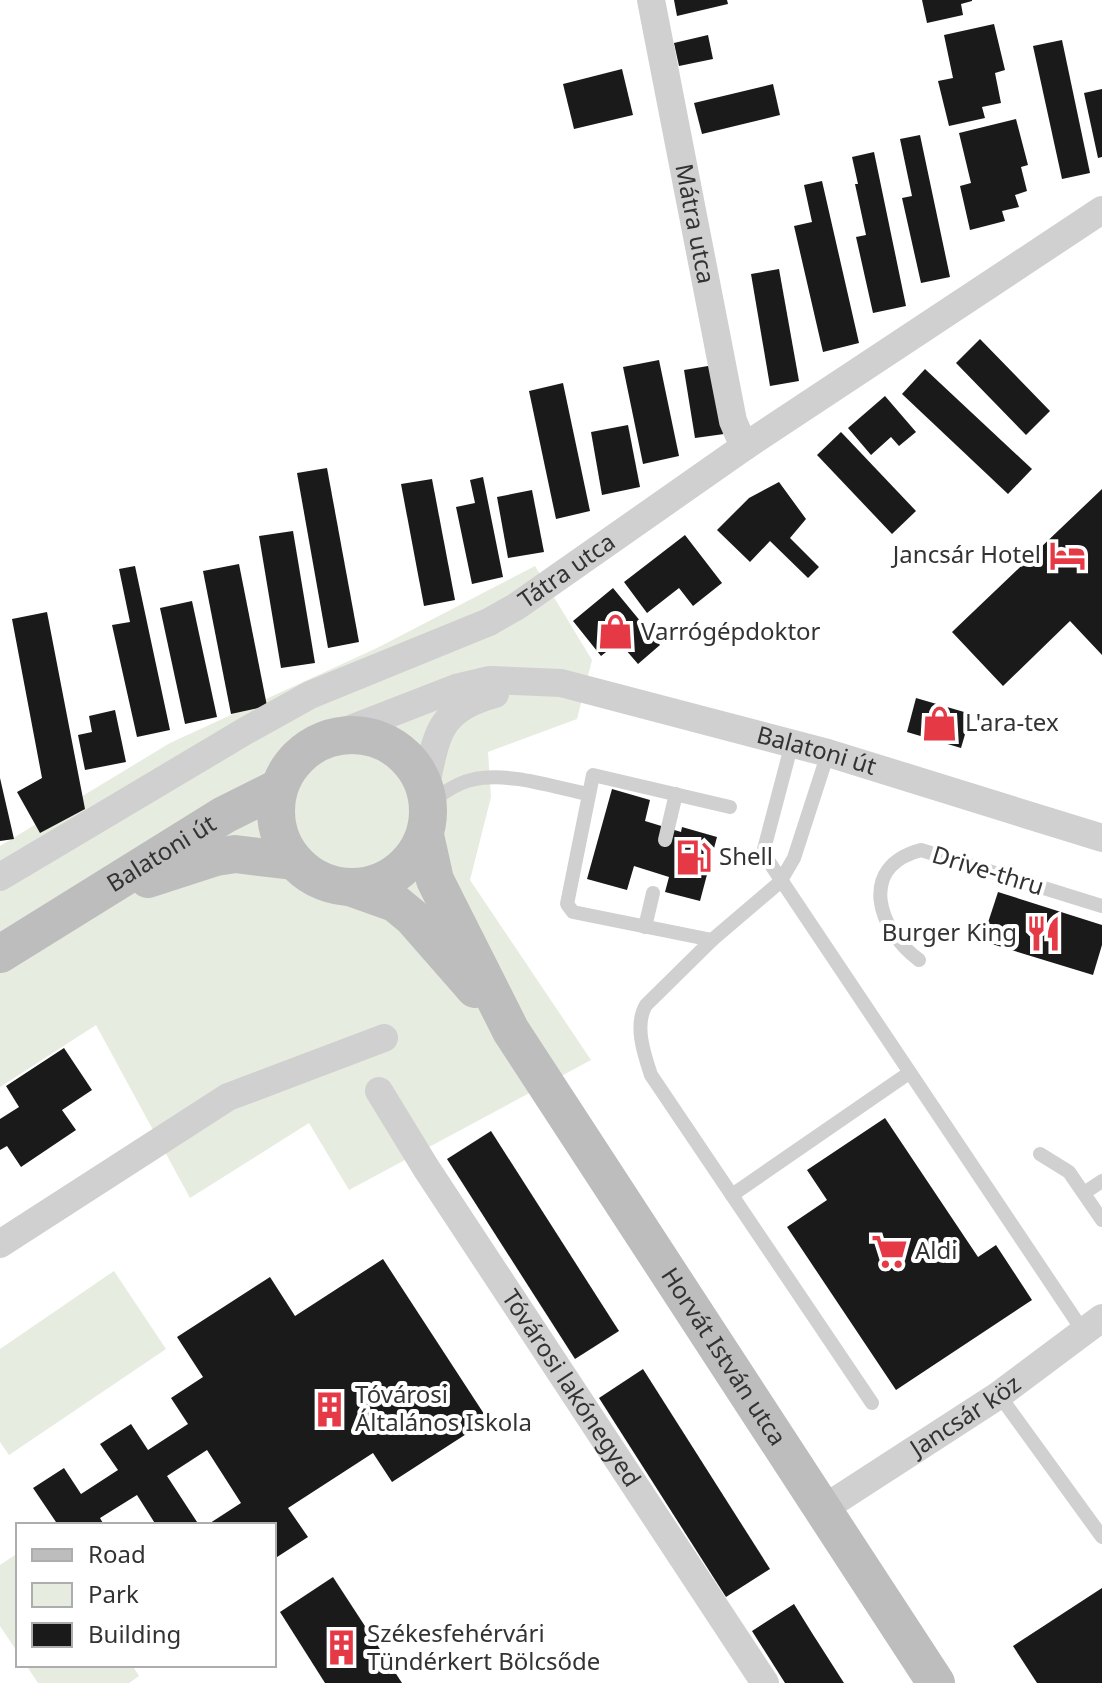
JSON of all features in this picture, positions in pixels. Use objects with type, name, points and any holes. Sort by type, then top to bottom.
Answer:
[{"type":"main road","points":[[355,735],[382,741],[408,759],[426,809],[413,858],[396,873],[375,883],[350,887],[324,883],[293,861],[279,836],[278,788],[295,760],[322,740],[355,735]]},
{"type":"main road","name":"Balatoni út","points":[[0,954],[224,815],[278,788]]},
{"type":"main road","name":"Horvát István utca","points":[[426,809],[435,880],[511,1031],[936,1683]]},
{"type":"main road","name":"Balatoni út","points":[[89,898],[216,857],[235,854],[293,861]]},
{"type":"main road","name":"Horvát István utca","points":[[350,887],[395,903],[412,917],[511,1031]]},
{"type":"street","name":"Mátra utca","points":[[651,0],[733,421],[744,447]]},
{"type":"street","name":"Tátra utca","points":[[0,877],[310,695],[489,622],[517,606],[744,447],[1102,210]]},
{"type":"street","name":"Balatoni út","points":[[322,740],[456,688],[490,680],[525,680],[583,688],[792,743],[1102,838]]},
{"type":"street","points":[[426,809],[434,747],[449,717],[471,700],[496,694],[525,680]]},
{"type":"street","points":[[0,1244],[228,1097],[384,1038]]},
{"type":"street","name":"Tóvárosi lakónegyed","points":[[379,1091],[426,1168],[765,1683]]},
{"type":"street","name":"Jancsár köz","points":[[823,1509],[999,1395],[1093,1324]]},
{"type":"lane","points":[[792,743],[763,853],[909,1073],[1093,1324]]},
{"type":"lane","points":[[828,753],[794,858],[780,882],[712,940],[646,1005],[640,1015],[644,1054],[651,1075],[872,1403]]},
{"type":"lane","points":[[712,940],[573,912],[567,904],[593,775],[730,807]]},
{"type":"lane","points":[[426,809],[446,791],[473,779],[508,779],[588,794]]},
{"type":"lane","points":[[665,840],[676,794]]},
{"type":"lane","name":"Drive-thru","points":[[919,960],[902,947],[883,919],[880,901],[884,881],[892,865],[905,854],[921,850],[1102,906]]},
{"type":"lane","points":[[645,927],[653,893]]},
{"type":"lane","points":[[732,1195],[909,1073]]},
{"type":"lane","points":[[1040,1154],[1069,1172],[1102,1220]]},
{"type":"lane","points":[[1084,1193],[1102,1181]]},
{"type":"lane","points":[[999,1395],[1102,1537]]},
{"type":"green space","points":[[535,566],[592,660],[577,719],[488,752],[491,797],[470,880],[591,1060],[349,1190],[309,1123],[190,1198],[96,1025],[0,1087],[0,846],[170,743],[377,648]]},
{"type":"green space","points":[[114,1271],[166,1349],[9,1455],[0,1442],[0,1349]]},
{"type":"green space","points":[[16,1554],[16,1650],[0,1626],[0,1565]]},
{"type":"green space","points":[[27,1667],[133,1667],[139,1676],[129,1683],[38,1683]]},
{"type":"building","points":[[674,0],[727,0],[728,4],[677,16]]},
{"type":"building","points":[[922,0],[972,1],[961,4],[963,15],[927,23]]},
{"type":"building","points":[[994,24],[1005,70],[995,73],[1001,103],[982,107],[985,118],[949,126],[938,81],[953,78],[944,35]]},
{"type":"building","points":[[708,35],[713,59],[679,66],[674,43]]},
{"type":"building","points":[[1062,40],[1090,173],[1062,179],[1033,46]]},
{"type":"building","points":[[622,69],[633,115],[574,129],[563,84]]},
{"type":"building","points":[[773,84],[780,115],[702,134],[694,103]]},
{"type":"building","points":[[1102,89],[1102,157],[1098,158],[1084,93]]},
{"type":"building","points":[[1016,119],[1028,165],[1021,167],[1027,191],[1015,195],[1019,207],[1002,211],[1005,221],[970,230],[960,186],[971,183],[959,133]]},
{"type":"building","points":[[920,135],[950,277],[921,283],[902,198],[912,196],[900,139]]},
{"type":"building","points":[[874,152],[906,306],[873,313],[856,237],[866,235],[852,157]]},
{"type":"building","points":[[822,181],[859,343],[823,352],[794,226],[812,222],[804,185]]},
{"type":"building","points":[[779,269],[799,381],[770,386],[751,274]]},
{"type":"building","points":[[980,339],[1050,411],[1026,435],[956,363]]},
{"type":"building","points":[[659,360],[679,456],[643,464],[623,367]]},
{"type":"building","points":[[714,365],[724,434],[695,438],[684,370]]},
{"type":"building","points":[[925,369],[1032,469],[1008,494],[902,394]]},
{"type":"building","points":[[563,383],[590,511],[556,519],[529,391]]},
{"type":"building","points":[[885,396],[916,432],[899,446],[891,437],[871,455],[848,428]]},
{"type":"building","points":[[628,425],[640,487],[602,495],[591,432]]},
{"type":"building","points":[[841,432],[916,511],[892,534],[817,455]]},
{"type":"building","points":[[327,468],[359,642],[328,648],[297,473]]},
{"type":"building","points":[[483,477],[503,577],[472,584],[456,507],[475,503],[470,480]]},
{"type":"building","points":[[432,479],[455,600],[424,606],[401,484]]},
{"type":"building","points":[[779,482],[806,519],[790,538],[819,567],[808,578],[770,541],[750,562],[717,530],[749,498]]},
{"type":"building","name":"Jancsár Hotel","points":[[1102,489],[1102,655],[1070,621],[1003,686],[952,632]]},
{"type":"building","points":[[532,490],[544,552],[508,558],[497,497]]},
{"type":"building","points":[[293,531],[315,663],[281,668],[259,536]]},
{"type":"building","points":[[685,535],[722,583],[693,606],[679,588],[647,613],[624,582]]},
{"type":"building","points":[[239,564],[267,706],[231,714],[203,571]]},
{"type":"building","points":[[135,566],[170,730],[137,737],[112,625],[130,622],[119,569]]},
{"type":"building","name":"Varrógépdoktor","points":[[613,588],[660,645],[638,664],[619,642],[601,656],[573,621]]},
{"type":"building","points":[[192,601],[217,717],[185,724],[160,608]]},
{"type":"building","points":[[47,612],[85,809],[40,833],[17,792],[42,778],[12,619]]},
{"type":"building","name":"L'ara-tex","points":[[916,698],[971,714],[961,748],[907,732]]},
{"type":"building","points":[[115,710],[126,762],[85,770],[78,735],[92,732],[89,716]]},
{"type":"building","points":[[0,778],[14,839],[0,841]]},
{"type":"building","points":[[612,789],[650,800],[645,821],[681,832],[682,827],[717,837],[700,901],[665,892],[669,877],[634,866],[627,890],[587,879]]},
{"type":"building","name":"Burger King","points":[[998,892],[1102,925],[1102,945],[1093,975],[982,941]]},
{"type":"building","points":[[64,1048],[92,1090],[62,1110],[76,1130],[21,1167],[7,1146],[0,1150],[0,1119],[19,1107],[6,1086]]},
{"type":"building","name":"Aldi","points":[[885,1118],[978,1257],[996,1245],[1032,1300],[896,1390],[787,1227],[827,1200],[807,1170]]},
{"type":"building","points":[[491,1131],[619,1331],[575,1359],[447,1159]]},
{"type":"building","name":"Tóvárosi Általános Iskola","points":[[383,1259],[488,1420],[392,1482],[373,1453],[288,1508],[308,1537],[276,1558],[276,1523],[210,1523],[241,1503],[207,1450],[167,1476],[198,1523],[155,1523],[137,1495],[100,1518],[103,1523],[57,1523],[33,1488],[64,1468],[81,1494],[118,1470],[100,1444],[131,1424],[148,1450],[188,1424],[171,1398],[203,1377],[177,1337],[270,1277],[295,1316]]},
{"type":"building","points":[[643,1369],[770,1569],[726,1597],[599,1398]]},
{"type":"building","name":"Székesfehérvári Tündérkert Bölcsőde","points":[[333,1577],[402,1683],[325,1683],[280,1612]]},
{"type":"building","points":[[1102,1588],[1102,1683],[1037,1683],[1013,1646]]},
{"type":"building","points":[[794,1604],[844,1683],[785,1683],[752,1631]]},
{"type":"place","name":"Jancsár Hotel","points":[[1067,555]]},
{"type":"place","name":"Varrógépdoktor","points":[[615,632]]},
{"type":"place","name":"L'ara-tex","points":[[939,723]]},
{"type":"place","name":"Shell","points":[[693,857]]},
{"type":"place","name":"Burger King","points":[[1043,933]]},
{"type":"place","name":"Aldi","points":[[889,1251]]},
{"type":"place","name":"Tóvárosi Általános Iskola","points":[[329,1409]]},
{"type":"place","name":"Székesfehérvári Tündérkert Bölcsőde","points":[[341,1648]]}]
